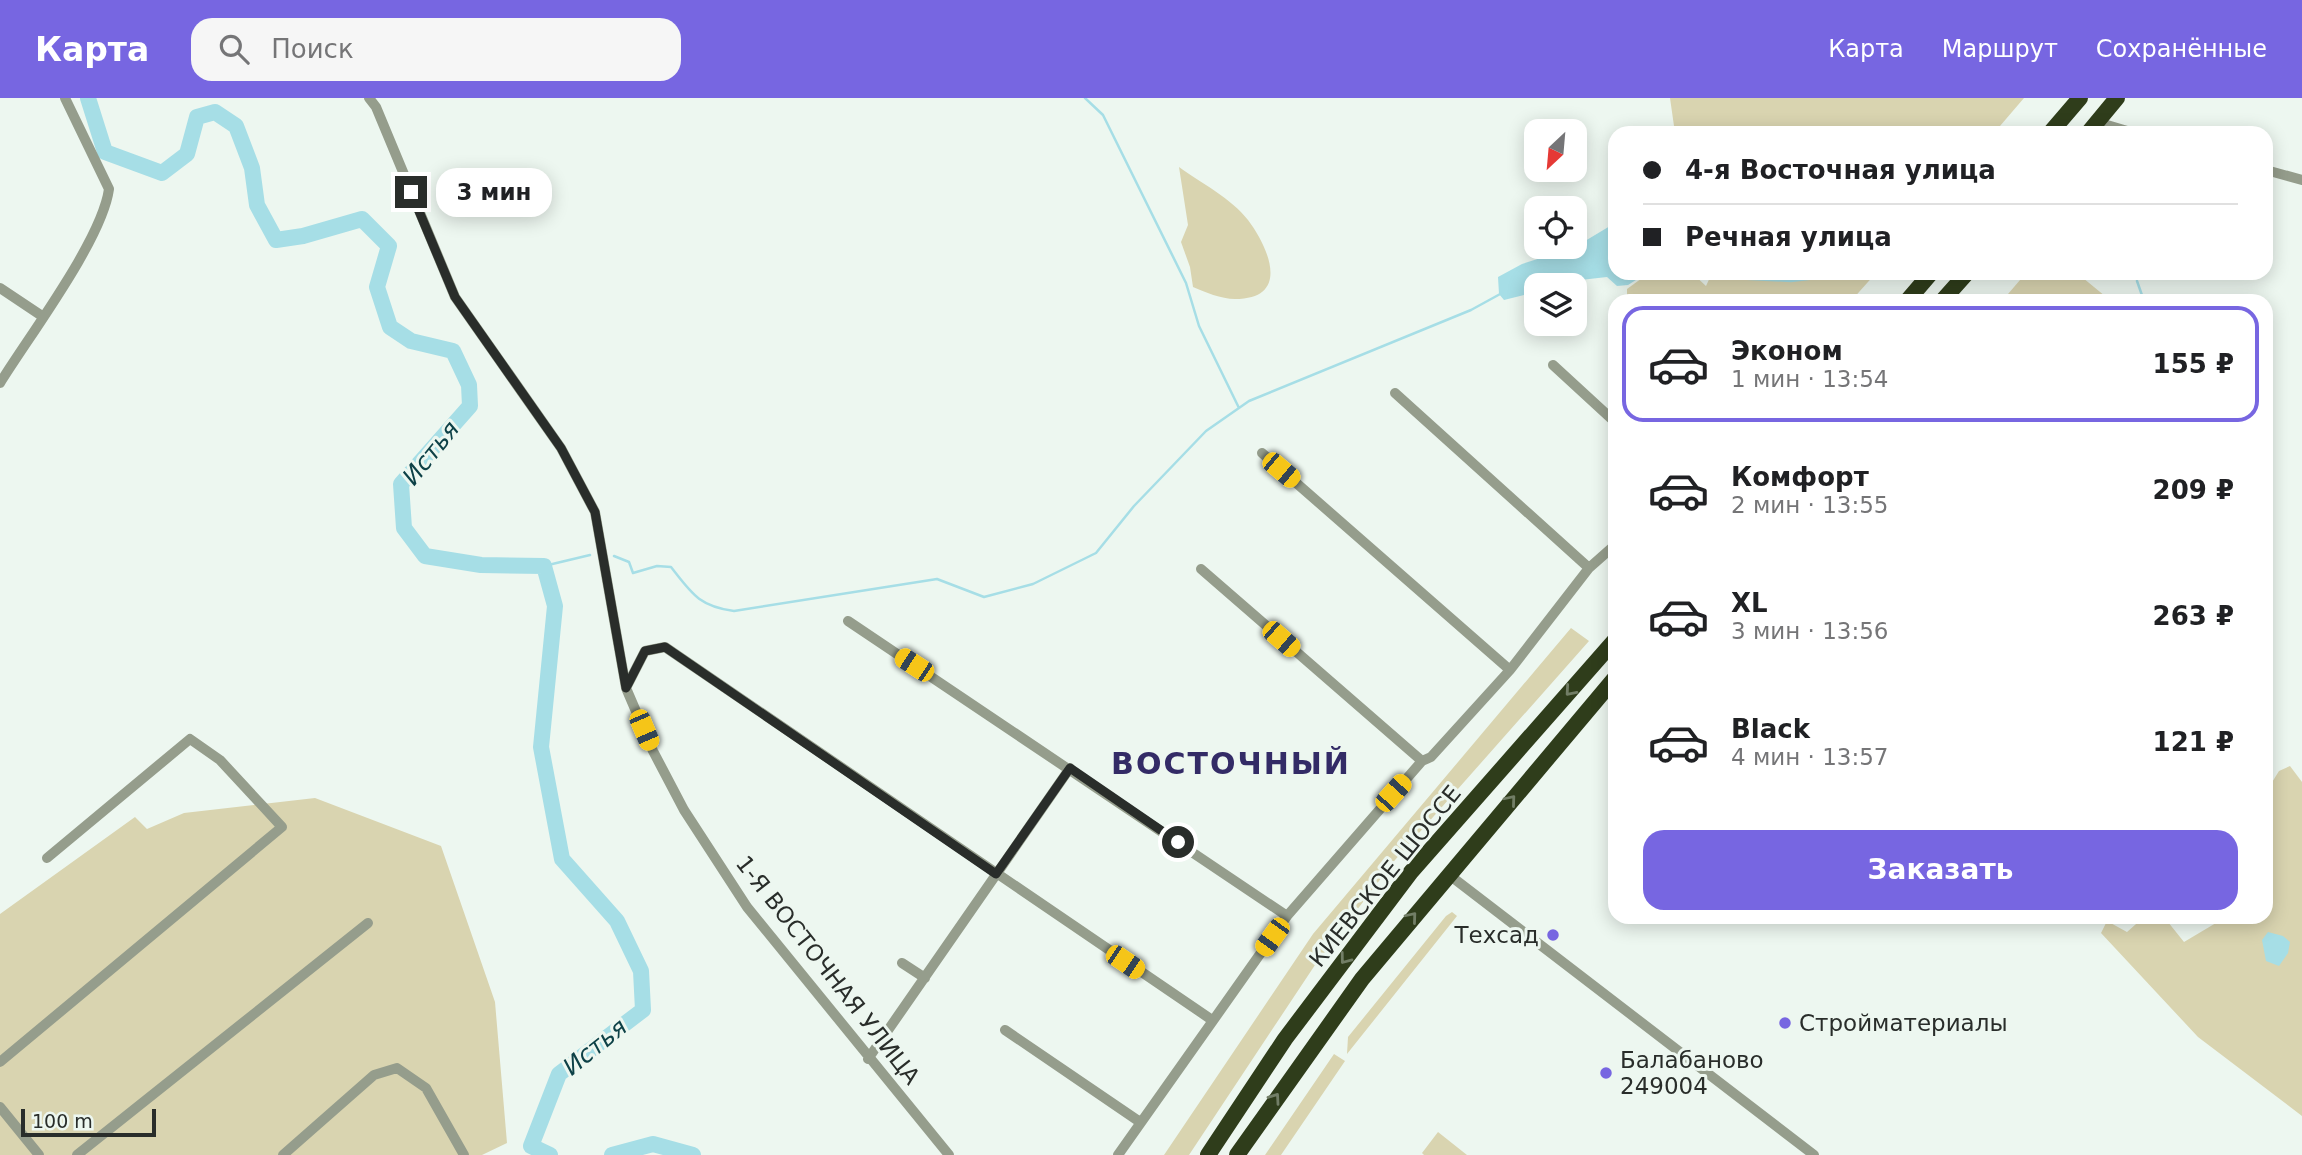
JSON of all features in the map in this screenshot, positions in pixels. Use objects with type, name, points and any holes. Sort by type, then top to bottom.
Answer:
[{"type":"highway","points":[[2056,126],[2080,98]]},
{"type":"highway","points":[[2094,126],[2118,98]]},
{"type":"highway","points":[[1913,294],[1925,280]]},
{"type":"highway","points":[[1948,294],[1960,280]]},
{"type":"highway","name":"КИЕВСКОЕ ШОССЕ","points":[[1208,1155],[1297,1022],[1411,872],[1608,648]]},
{"type":"highway","name":"КИЕВСКОЕ ШОССЕ","points":[[1237,1155],[1319,1035],[1362,978],[1608,686]]},
{"type":"highway","points":[[1297,1022],[1297,1037],[1304,1041],[1319,1035]]},
{"type":"street","points":[[0,383],[75,265],[107,205],[109,189],[93,161],[65,98]]},
{"type":"street","name":"1-Я ВОСТОЧНАЯ УЛИЦА","points":[[369,98],[376,107],[455,297],[561,448],[595,512],[626,688],[653,751],[684,810],[740,897],[868,1059],[949,1155]]},
{"type":"street","points":[[2273,172],[2302,180]]},
{"type":"street","points":[[0,288],[42,316]]},
{"type":"street","points":[[1553,365],[1608,416]]},
{"type":"street","points":[[1395,393],[1590,568]]},
{"type":"street","points":[[1262,453],[1510,670]]},
{"type":"street","points":[[1118,1155],[1287,916],[1422,761],[1431,757],[1510,670],[1590,568],[1608,551]]},
{"type":"street","points":[[1200,569],[1422,761]]},
{"type":"street","points":[[848,621],[1287,916]]},
{"type":"street","points":[[626,688],[645,651],[665,647],[1212,1020]]},
{"type":"street","points":[[0,1062],[282,828],[220,760],[190,739],[47,858]]},
{"type":"street","points":[[868,1059],[1070,768]]},
{"type":"street","points":[[1448,874],[1814,1155]]},
{"type":"street","points":[[77,1155],[368,923]]},
{"type":"street","points":[[902,962],[925,978]]},
{"type":"street","points":[[1004,1030],[1140,1122]]},
{"type":"street","points":[[283,1155],[374,1075],[397,1068],[426,1088],[464,1155]]},
{"type":"street","points":[[0,1107],[40,1155]]},
{"type":"shaded area","points":[[1670,98],[2024,98],[2000,126],[1674,126]]},
{"type":"shaded area","points":[[1179,167],[1241,212],[1256,231],[1268,257],[1270,270],[1264,291],[1252,297],[1235,299],[1219,297],[1193,287],[1190,267],[1181,242],[1188,225]]},
{"type":"shaded area","points":[[1639,280],[1700,280],[1706,286],[1709,280],[1870,280],[1857,294],[1627,294],[1627,289]]},
{"type":"shaded area","points":[[2020,280],[2086,280],[2102,294],[2008,294]]},
{"type":"shaded area","points":[[1571,628],[1589,641],[1395,860],[1315,965],[1189,1155],[1164,1155],[1313,934]]},
{"type":"shaded area","points":[[2290,766],[2302,782],[2302,1116],[2198,1037],[2101,933],[2106,924],[2112,924],[2127,932],[2136,924],[2170,924],[2184,942],[2214,924],[2273,924],[2273,781],[2279,771]]},
{"type":"shaded area","points":[[315,798],[441,846],[495,1002],[507,1143],[482,1155],[0,1155],[0,914],[135,817],[147,829],[184,813]]},
{"type":"shaded area","points":[[1452,912],[1457,916],[1347,1054],[1348,1037]]},
{"type":"shaded area","points":[[1334,1054],[1345,1061],[1281,1155],[1265,1155]]},
{"type":"shaded area","points":[[1438,1132],[1467,1155],[1424,1155],[1422,1153]]},
{"type":"water","points":[[1608,227],[1608,278],[1587,279],[1587,273],[1524,273],[1524,295],[1504,300],[1499,294],[1498,277],[1538,259],[1587,259],[1587,240]]},
{"type":"water","points":[[1610,280],[1636,280],[1628,285],[1617,286]]},
{"type":"water","points":[[2268,932],[2283,936],[2290,942],[2288,953],[2279,966],[2266,961],[2262,940]]},
{"type":"waterway","name":"Истья","points":[[88,98],[105,152],[162,173],[187,154],[197,117],[215,112],[236,126],[252,168],[257,205],[276,240],[303,236],[362,219],[389,246],[377,287],[390,327],[411,341],[453,351],[469,385],[470,406],[401,484],[404,528],[425,556],[481,565],[544,566],[555,606],[541,747],[562,859],[617,921],[641,971],[643,1010],[559,1074],[531,1146],[550,1155]]},
{"type":"waterway","points":[[1085,98],[1103,115],[1186,283],[1199,326],[1239,408]]},
{"type":"waterway","points":[[1772,280],[1800,280]]},
{"type":"waterway","points":[[2137,281],[2142,294]]},
{"type":"waterway","points":[[614,556],[629,562],[633,573],[657,566],[671,567],[685,585],[704,602],[734,611],[937,579],[984,597],[1033,584],[1096,553],[1134,506],[1206,431],[1249,401],[1471,310],[1502,293]]},
{"type":"waterway","points":[[544,566],[590,555]]},
{"type":"waterway","name":"Истья","points":[[612,1155],[653,1144],[693,1155]]},
{"type":"place","name":"Техсад","points":[[1553,935]]},
{"type":"place","name":"Стройматериалы","points":[[1785,1023]]},
{"type":"place","name":"Балабаново 249004","points":[[1606,1073]]},
{"type":"district","name":"ВОСТОЧНЫЙ","points":[[1231,764]]},
{"type":"route","points":[[411,192],[455,297],[561,448],[595,512],[626,688],[645,651],[665,647],[996,874],[1070,768],[1178,842]]}]
